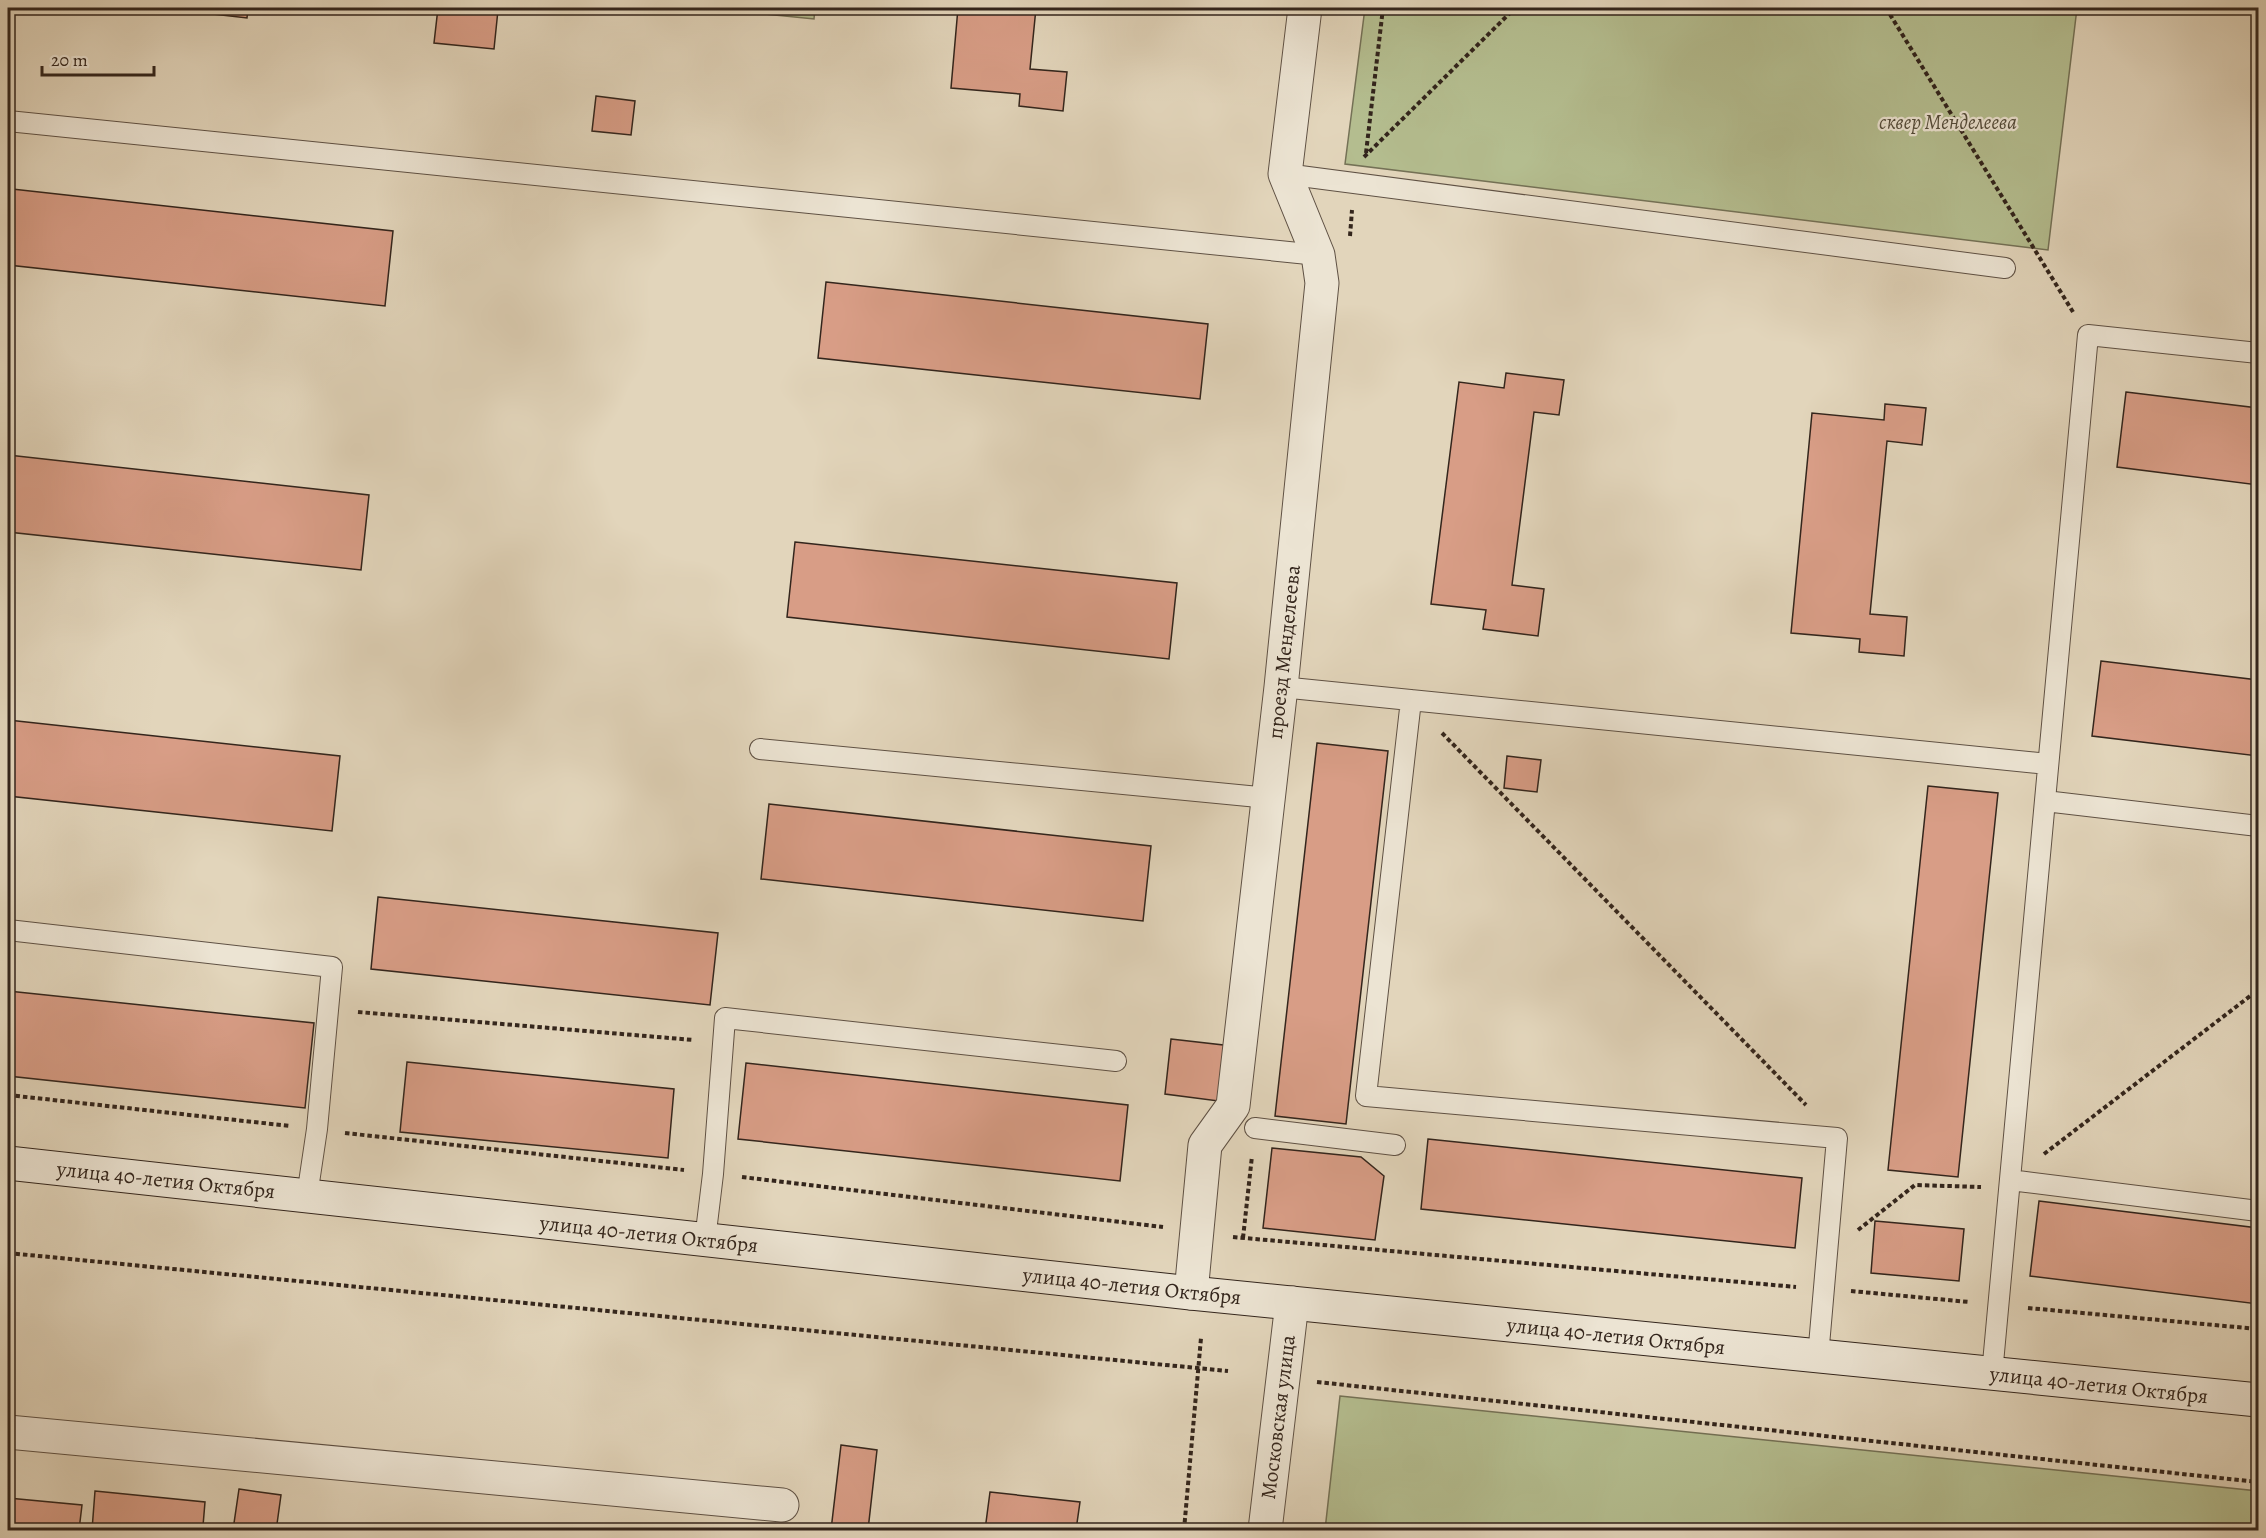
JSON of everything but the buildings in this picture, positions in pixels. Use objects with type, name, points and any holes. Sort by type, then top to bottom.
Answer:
[{"type":"street","name":"проезд Менделеева","points":[[1191,1293],[1204,1145],[1233,1107],[1281,687],[1322,283],[1318,255],[1285,174],[1305,8]]},
{"type":"street","name":"улица 40-летия Октября","points":[[8,1163],[1191,1293],[2259,1400]]},
{"type":"street","name":"Московская улица","points":[[1265,1530],[1292,1303]]},
{"type":"street","points":[[8,1432],[782,1505]]},
{"type":"lane","points":[[8,121],[1318,255]]},
{"type":"lane","points":[[1285,174],[2005,268]]},
{"type":"lane","points":[[1992,1374],[2088,335],[2259,352]]},
{"type":"lane","points":[[1281,687],[2048,765]]},
{"type":"lane","points":[[1411,700],[1366,1096],[1838,1138],[1818,1357]]},
{"type":"lane","points":[[760,749],[1269,798]]},
{"type":"lane","points":[[2045,801],[2259,826]]},
{"type":"lane","points":[[8,930],[332,967],[317,1130],[307,1196]]},
{"type":"lane","points":[[705,1240],[713,1174],[725,1018],[1116,1061]]},
{"type":"lane","points":[[1255,1128],[1395,1145]]},
{"type":"lane","points":[[2010,1184],[2259,1211]]},
{"type":"path","points":[[1355,183],[1366,153],[1383,8]]},
{"type":"path","points":[[1366,153],[1515,8]]},
{"type":"path","points":[[1886,8],[2088,335]]},
{"type":"path","points":[[1411,700],[1838,1138]]},
{"type":"path","points":[[1827,1255],[1915,1185],[2010,1184],[2259,990]]},
{"type":"path","points":[[327,1009],[723,1042]]},
{"type":"path","points":[[8,1095],[1148,1225]]},
{"type":"path","points":[[1226,1236],[2259,1329]]},
{"type":"path","points":[[8,1253],[1197,1366],[1228,1371]]},
{"type":"path","points":[[1184,1530],[1201,1338]]},
{"type":"path","points":[[1312,1382],[2259,1482]]},
{"type":"green space","points":[[703,8],[815,8],[814,19]]},
{"type":"green space","name":"сквер Менделеева","points":[[1365,8],[2077,8],[2048,250],[1345,164]]},
{"type":"green space","points":[[1340,1396],[2258,1491],[2258,1530],[1325,1530]]}]
